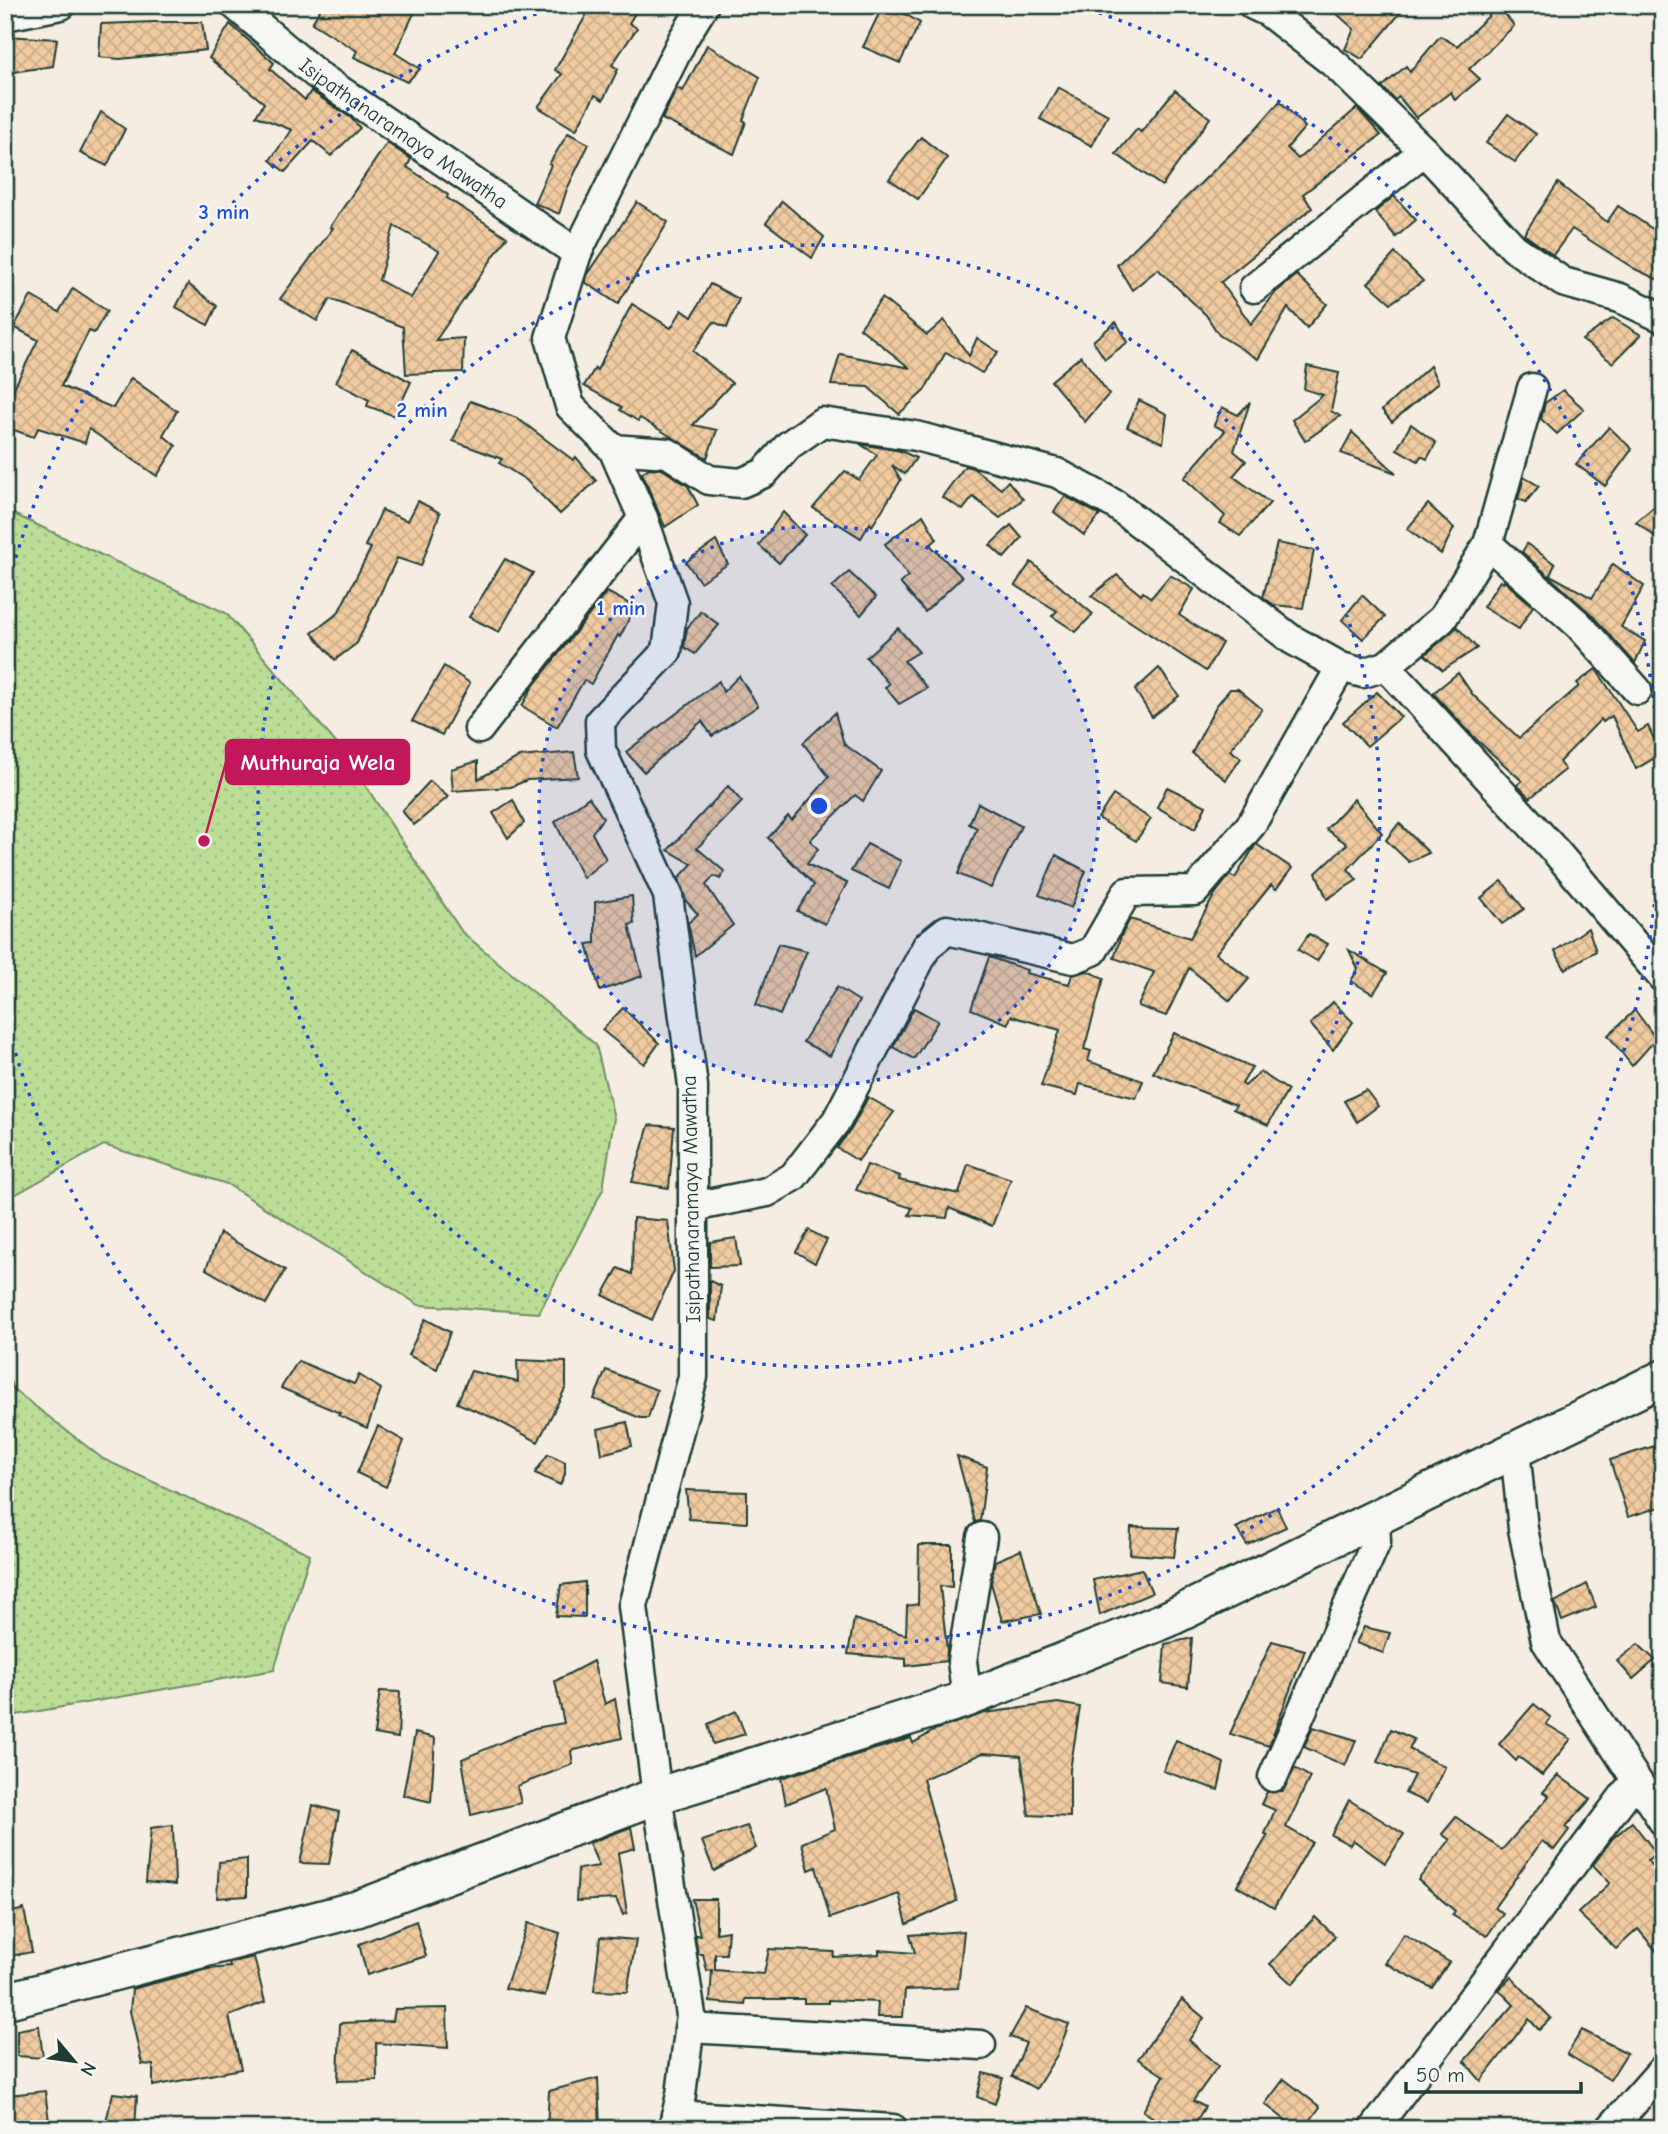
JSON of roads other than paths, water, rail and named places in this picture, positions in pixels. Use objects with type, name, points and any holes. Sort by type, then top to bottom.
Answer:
[{"type":"street","points":[[5,16],[61,5]]},
{"type":"street","name":"Isipathanaramaya Mawatha","points":[[234,5],[316,74],[578,253]]},
{"type":"street","name":"Isipathanaramaya Mawatha","points":[[674,2122],[691,2015],[657,1796],[633,1606],[693,1377],[693,1086],[668,895],[601,750],[600,721],[667,651],[673,603],[643,518],[612,449],[570,406],[550,338],[578,253],[684,39],[704,5]]},
{"type":"street","points":[[1253,5],[1268,12],[1336,65],[1423,151],[1514,248],[1563,282],[1620,298],[1663,318]]},
{"type":"street","points":[[1254,288],[1423,151]]},
{"type":"street","points":[[612,449],[668,453],[709,480],[741,483],[764,473],[789,444],[822,422],[916,436],[1057,473],[1116,505],[1291,639],[1341,667],[1363,673],[1386,666],[1442,619],[1488,544],[1532,388]]},
{"type":"street","points":[[479,729],[643,518]]},
{"type":"street","points":[[1488,544],[1579,625],[1637,690]]},
{"type":"street","points":[[1386,666],[1557,853],[1663,978]]},
{"type":"street","points":[[693,1207],[767,1192],[793,1177],[837,1120],[926,946],[947,930],[1073,959],[1093,951],[1128,892],[1195,891],[1251,825],[1341,667]]},
{"type":"street","points":[[5,2001],[357,1909],[657,1796],[967,1699],[1166,1620],[1663,1378]]},
{"type":"street","points":[[1515,1449],[1524,1529],[1546,1641],[1663,1821]]},
{"type":"street","points":[[1273,1777],[1376,1542],[1376,1518]]},
{"type":"street","points":[[967,1699],[962,1661],[982,1537]]},
{"type":"street","points":[[1374,2129],[1635,1781]]},
{"type":"street","points":[[690,2028],[981,2045]]},
{"type":"street","points":[[1609,2129],[1663,2069]]},
{"type":"street","points":[[674,2122],[893,2129]]},
{"type":"place","name":"Muthuraja Wela","points":[[204,841]]}]
